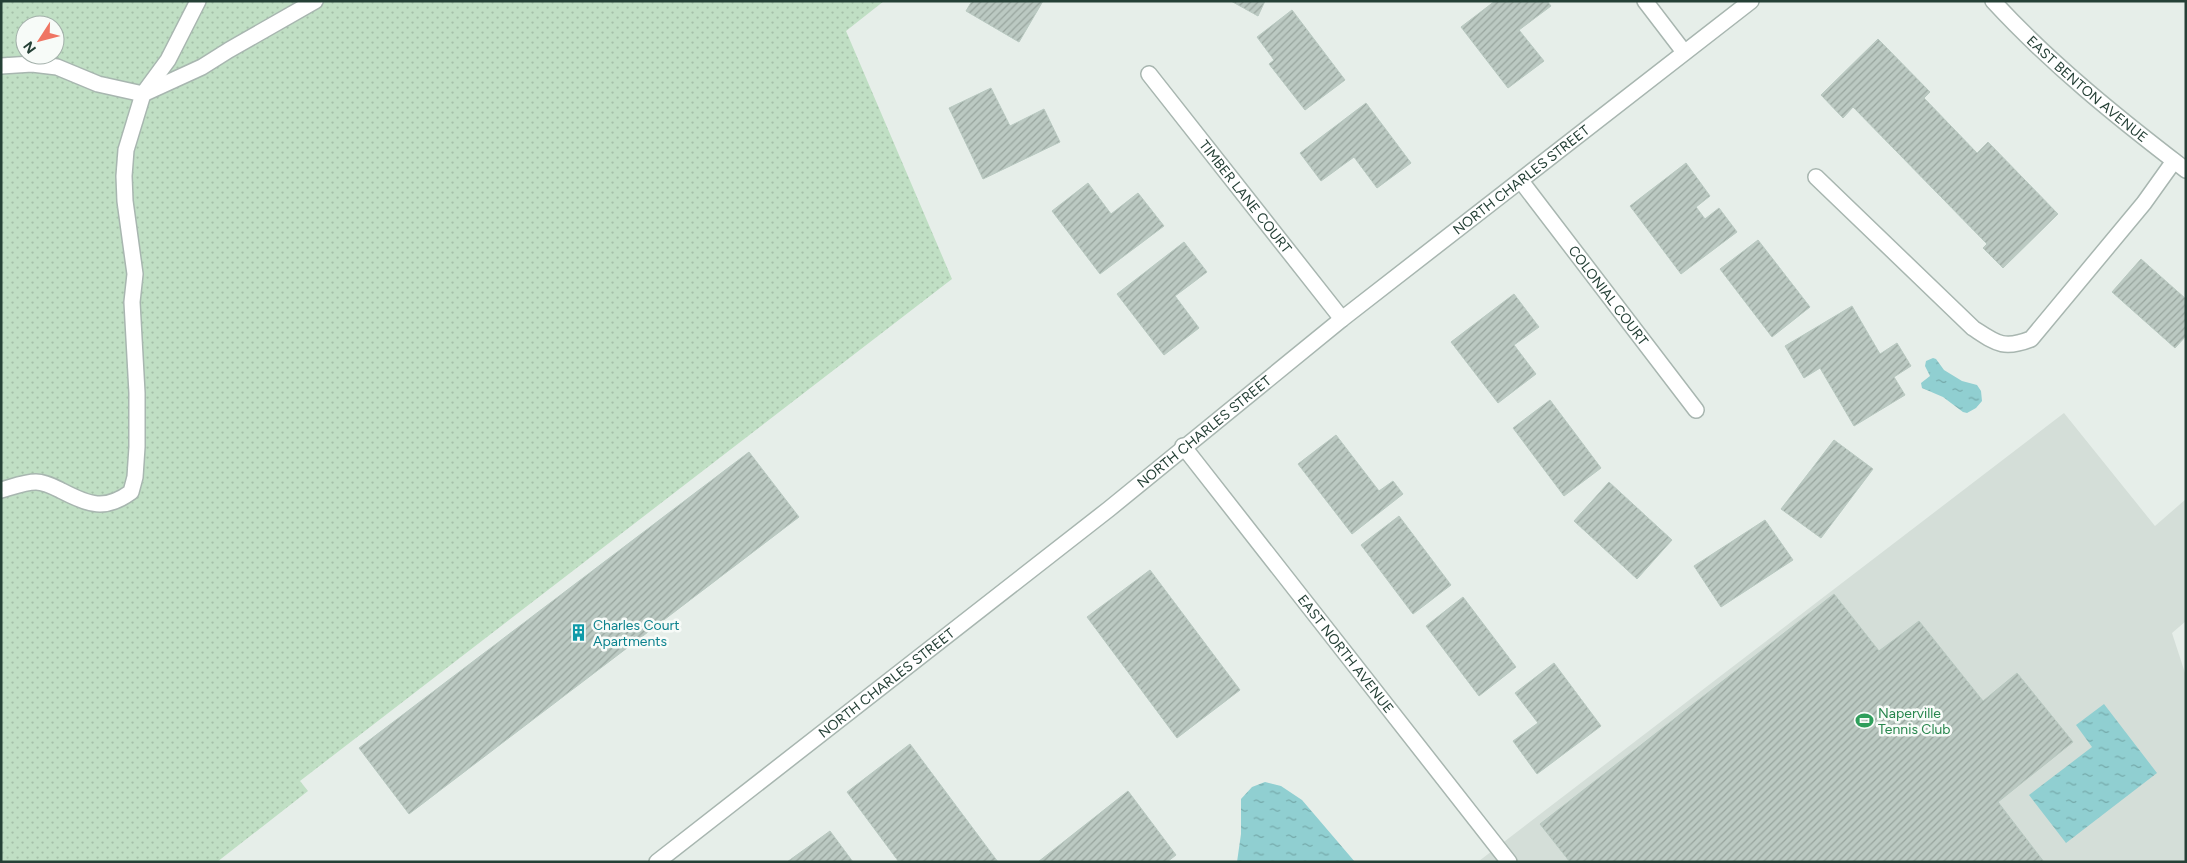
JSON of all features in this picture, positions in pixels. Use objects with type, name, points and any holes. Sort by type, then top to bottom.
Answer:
[{"type":"street","points":[[1,490],[37,482],[52,486],[91,503],[110,505],[131,492],[136,476],[137,446],[132,302],[134,274],[124,176],[126,150],[143,94],[168,60],[198,1]]},
{"type":"street","points":[[1,66],[32,64],[57,67],[98,84],[143,94],[202,67],[315,1]]},
{"type":"street","points":[[1645,1],[1684,52]]},
{"type":"street","name":"NORTH CHARLES STREET","points":[[657,862],[676,856],[1109,509],[1183,446],[1342,319],[1751,1]]},
{"type":"street","name":"EAST BENTON AVENUE","points":[[1993,1],[2050,58],[2180,166]]},
{"type":"street","name":"TIMBER LANE COURT","points":[[1149,74],[1342,319]]},
{"type":"street","points":[[1816,177],[1973,328],[1996,343],[2015,346],[2031,339],[2144,203],[2180,166]]},
{"type":"street","name":"COLONIAL COURT","points":[[1521,181],[1696,410]]},
{"type":"street","name":"EAST NORTH AVENUE","points":[[1183,446],[1509,862]]},
{"type":"shaded area","points":[[2064,413],[2155,526],[2186,499],[2186,621],[2172,633],[2186,676],[2186,862],[1479,861]]},
{"type":"green space","points":[[1,1],[884,1],[846,31],[952,279],[300,781],[308,791],[217,862],[1,862]]},
{"type":"water","points":[[1933,358],[1936,359],[1944,370],[1962,381],[1977,385],[1981,391],[1982,401],[1976,408],[1967,413],[1963,412],[1943,397],[1922,388],[1921,383],[1930,376],[1925,366],[1926,361]]},
{"type":"water","points":[[2104,704],[2157,773],[2066,843],[2029,795],[2092,747],[2076,725]]},
{"type":"water","points":[[1265,782],[1281,786],[1302,800],[1355,862],[1237,862],[1241,834],[1241,799],[1252,787]]},
{"type":"building","points":[[972,1],[1043,1],[1019,42],[966,11]]},
{"type":"building","points":[[1231,1],[1265,1],[1258,16]]},
{"type":"building","points":[[1495,1],[1547,1],[1551,6],[1519,30],[1544,61],[1508,88],[1461,27]]},
{"type":"building","points":[[1292,10],[1345,80],[1305,110],[1269,64],[1274,60],[1257,37]]},
{"type":"building","points":[[1878,39],[1930,92],[1924,98],[1977,153],[1988,142],[2058,214],[2003,268],[1983,248],[1987,244],[1853,107],[1843,118],[1821,95]]},
{"type":"building","points":[[991,88],[1010,126],[1044,109],[1060,142],[983,179],[949,108]]},
{"type":"building","points":[[1366,103],[1411,163],[1377,188],[1354,157],[1321,181],[1300,153]]},
{"type":"building","points":[[1686,163],[1710,196],[1696,207],[1705,219],[1719,208],[1737,232],[1681,274],[1630,206]]},
{"type":"building","points":[[1088,183],[1111,214],[1138,193],[1164,226],[1100,274],[1052,211]]},
{"type":"building","points":[[1758,240],[1810,307],[1772,337],[1720,269]]},
{"type":"building","points":[[1184,242],[1207,272],[1175,296],[1199,328],[1164,355],[1117,294]]},
{"type":"building","points":[[2141,259],[2186,299],[2186,336],[2175,348],[2112,292]]},
{"type":"building","points":[[1514,294],[1539,327],[1514,345],[1536,374],[1498,403],[1451,342]]},
{"type":"building","points":[[1852,306],[1880,354],[1897,343],[1911,366],[1894,377],[1905,395],[1854,426],[1820,368],[1804,378],[1785,346]]},
{"type":"building","points":[[1550,400],[1601,468],[1564,496],[1513,428]]},
{"type":"building","points":[[1336,435],[1379,491],[1393,481],[1403,494],[1352,534],[1298,464]]},
{"type":"building","points":[[1834,440],[1873,469],[1821,538],[1781,509]]},
{"type":"building","name":"Charles Court Apartments","points":[[749,452],[799,517],[409,814],[359,748]]},
{"type":"building","points":[[1609,482],[1672,540],[1637,579],[1574,521]]},
{"type":"building","points":[[1399,516],[1451,585],[1413,614],[1361,545]]},
{"type":"building","points":[[1765,520],[1793,560],[1721,607],[1694,566]]},
{"type":"building","points":[[1150,570],[1240,690],[1177,738],[1087,617]]},
{"type":"building","name":"Naperville Tennis Club","points":[[1834,594],[1879,651],[1919,621],[1983,701],[2017,673],[2073,742],[1998,802],[2044,862],[1570,862],[1540,824]]},
{"type":"building","points":[[1463,597],[1516,667],[1479,696],[1426,626]]},
{"type":"building","points":[[1554,663],[1601,726],[1537,774],[1513,741],[1538,723],[1515,693]]},
{"type":"building","points":[[910,744],[998,862],[899,862],[847,792]]},
{"type":"building","points":[[1128,791],[1176,855],[1167,862],[1038,862]]},
{"type":"building","points":[[830,831],[853,862],[787,862]]},
{"type":"place","name":"Charles Court Apartments","points":[[579,633]]},
{"type":"place","name":"Naperville Tennis Club","points":[[1864,721]]}]
